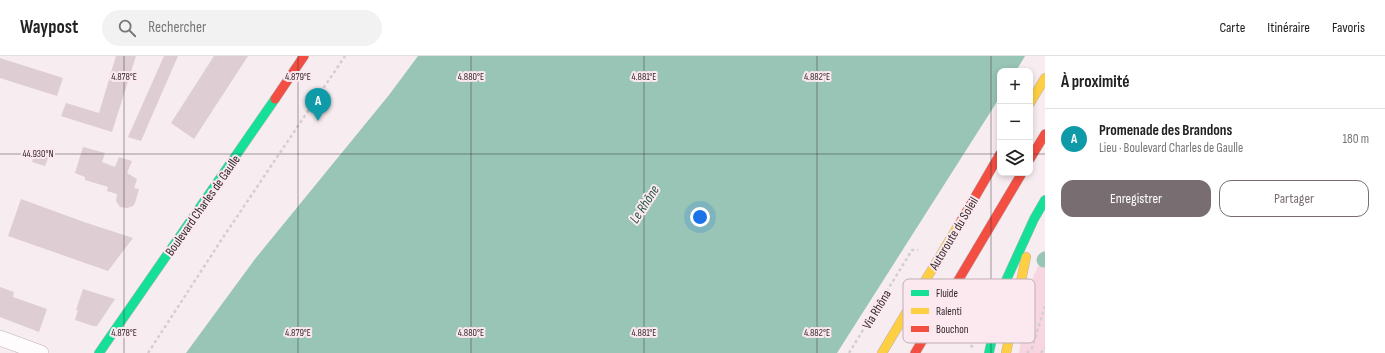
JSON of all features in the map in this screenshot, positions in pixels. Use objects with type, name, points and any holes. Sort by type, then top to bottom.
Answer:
[{"type":"main road","name":"Boulevard Charles de Gaulle","points":[[99,353],[304,56]]},
{"type":"main road","points":[[1033,98],[1045,78]]},
{"type":"main road","points":[[1033,154],[1045,134]]},
{"type":"main road","name":"Autoroute du Soleil","points":[[926,279],[997,159]]},
{"type":"main road","points":[[959,279],[1020,176]]},
{"type":"main road","points":[[1007,279],[1034,219],[1045,200]]},
{"type":"main road","points":[[1021,279],[1034,219]]},
{"type":"main road","name":"Autoroute du Soleil","points":[[882,353],[903,318]]},
{"type":"main road","points":[[915,353],[921,343]]},
{"type":"main road","points":[[989,353],[991,343]]},
{"type":"main road","points":[[1006,353],[1008,343]]},
{"type":"street","points":[[0,338],[40,353]]},
{"type":"path","points":[[148,353],[222,239],[345,56]]},
{"type":"path","name":"Via Rhôna","points":[[849,353],[912,250],[918,250]]},
{"type":"path","points":[[1035,338],[1045,306]]},
{"type":"path","points":[[1027,353],[1032,348],[1034,343]]},
{"type":"path","points":[[1041,353],[1045,347]]},
{"type":"shaded area","points":[[1045,250],[1045,353],[1019,353],[1021,343],[1035,343],[1035,279],[1033,279]]},
{"type":"water","name":"Le Rhône","points":[[418,56],[1025,56],[1018,68],[997,68],[997,102],[837,353],[186,353],[255,259],[389,95]]},
{"type":"building","points":[[116,56],[136,56],[112,132],[61,116],[66,103],[99,113]]},
{"type":"building","points":[[164,56],[178,56],[141,141],[128,137]]},
{"type":"building","points":[[214,56],[248,56],[194,139],[171,123]]},
{"type":"building","points":[[0,58],[63,78],[57,96],[0,78]]},
{"type":"building","points":[[83,147],[105,153],[102,162],[115,167],[119,157],[132,161],[127,173],[137,179],[134,188],[139,189],[133,206],[127,208],[120,207],[116,201],[117,194],[107,191],[108,187],[85,180],[85,177],[75,173]]},
{"type":"building","points":[[36,149],[50,153],[45,166],[32,162]]},
{"type":"building","points":[[21,199],[133,238],[108,271],[8,236]]},
{"type":"building","points":[[0,287],[14,292],[13,297],[47,309],[39,332],[0,317]]},
{"type":"building","points":[[83,289],[115,299],[97,326],[75,320],[78,310],[76,310]]},
{"type":"traffic: fast","points":[[99,353],[275,99]]},
{"type":"traffic: fast","points":[[1007,279],[1034,219],[1045,200]]},
{"type":"traffic: fast","points":[[989,353],[991,343]]},
{"type":"traffic: slow","points":[[1033,98],[1045,78]]},
{"type":"traffic: slow","points":[[926,279],[961,221]]},
{"type":"traffic: slow","points":[[1021,279],[1026,257]]},
{"type":"traffic: slow","points":[[882,353],[903,318]]},
{"type":"traffic: slow","points":[[1006,353],[1008,343]]},
{"type":"traffic: jam","points":[[275,99],[304,56]]},
{"type":"traffic: jam","points":[[1033,154],[1045,134]]},
{"type":"traffic: jam","points":[[961,221],[997,159]]},
{"type":"traffic: jam","points":[[959,279],[1020,176]]},
{"type":"traffic: jam","points":[[915,353],[921,343]]},
{"type":"place","name":"Promenade des Brandons","points":[[318,121]]}]
